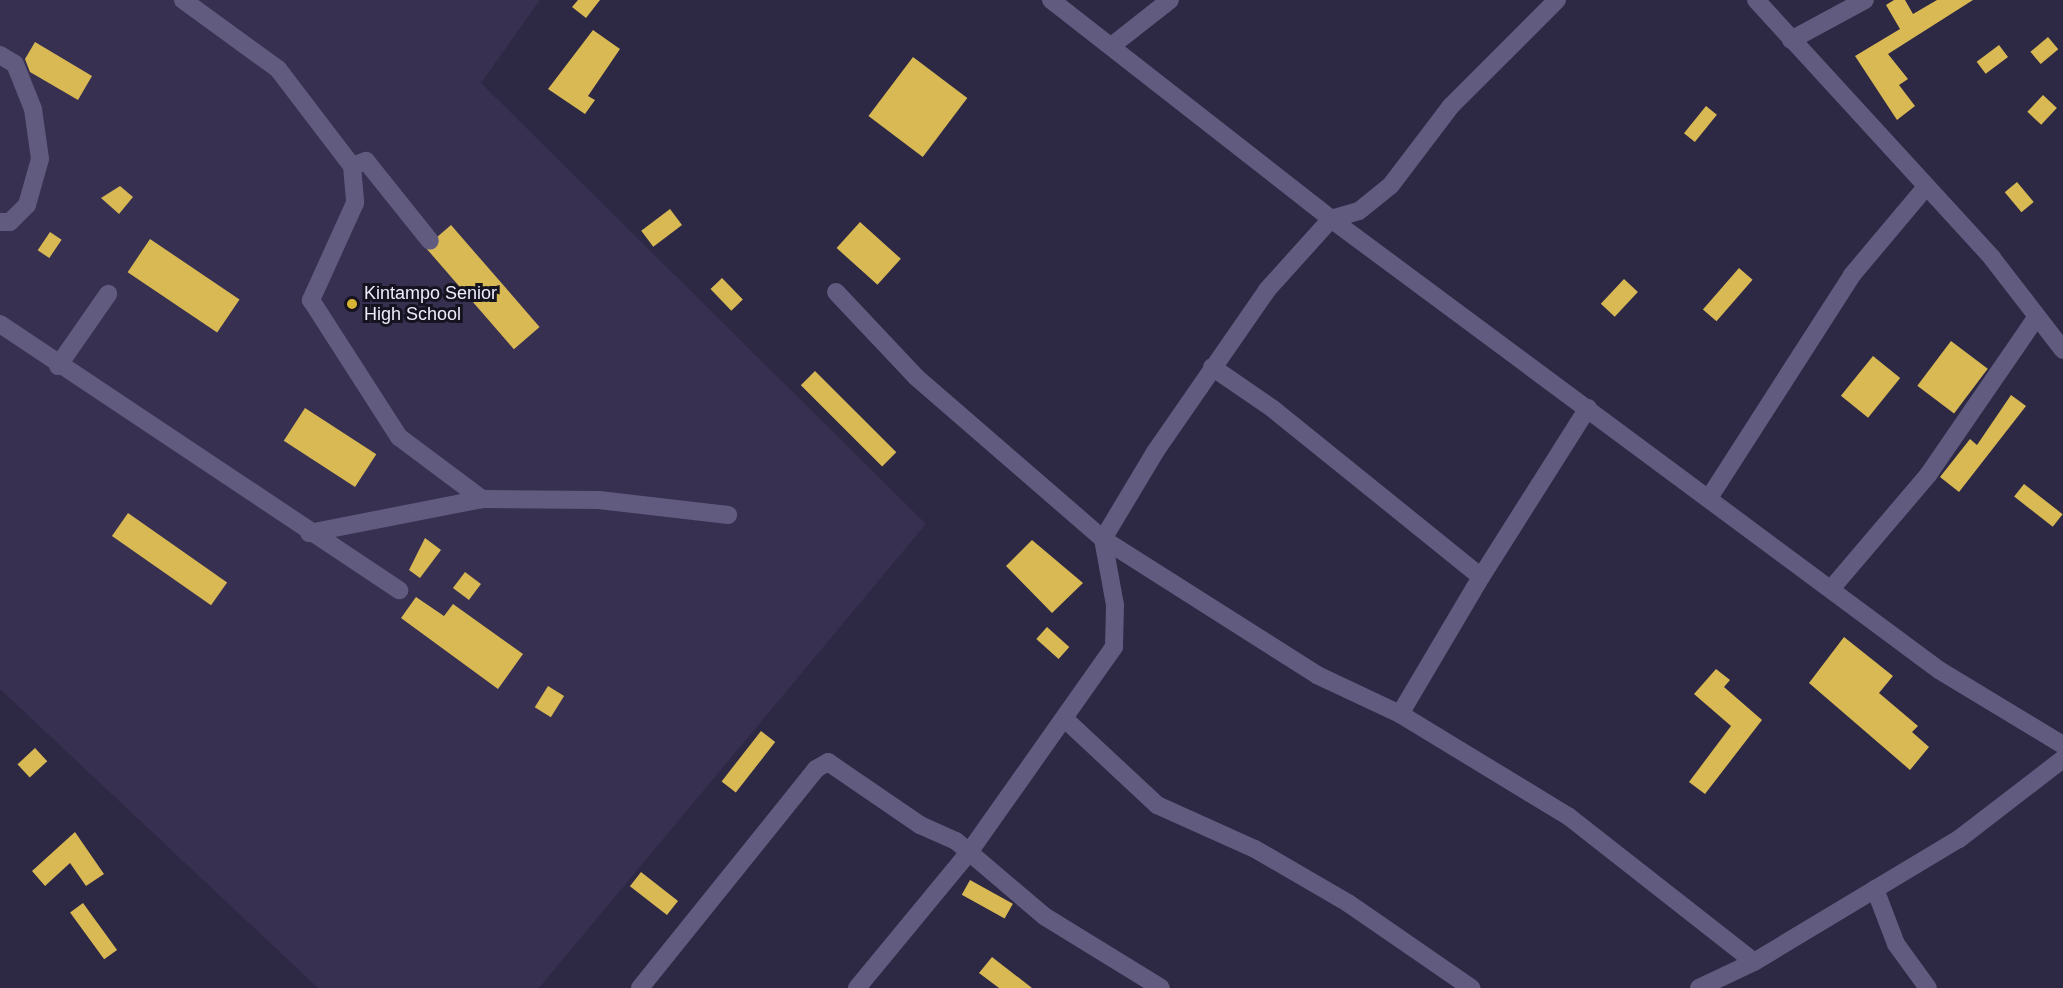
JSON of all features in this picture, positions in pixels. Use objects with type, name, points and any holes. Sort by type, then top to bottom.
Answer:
[{"type":"street","points":[[183,0],[279,69],[352,166],[355,203],[311,300],[399,437],[482,499]]},
{"type":"street","points":[[1052,0],[1114,44],[1330,219],[1939,670],[2063,745]]},
{"type":"street","points":[[1114,44],[1170,0]]},
{"type":"street","points":[[857,988],[969,852],[1067,721],[1114,647],[1115,605],[1103,539],[1212,366],[1267,290],[1330,219],[1359,211],[1390,185],[1451,106],[1557,0]]},
{"type":"street","points":[[1755,0],[1925,188],[1992,258],[2036,318],[2063,350]]},
{"type":"street","points":[[1791,40],[1865,0]]},
{"type":"street","points":[[0,55],[15,64],[29,100],[40,159],[27,205],[10,222],[0,222]]},
{"type":"street","points":[[352,166],[366,162],[430,241]]},
{"type":"street","points":[[1709,498],[1852,274],[1925,188]]},
{"type":"street","points":[[836,292],[916,377],[1103,539],[1317,675],[1400,714],[1568,816],[1754,962]]},
{"type":"street","points":[[58,366],[108,294]]},
{"type":"street","points":[[1831,589],[1928,475],[2036,318]]},
{"type":"street","points":[[0,324],[58,366],[399,590]]},
{"type":"street","points":[[1212,366],[1273,409],[1480,577]]},
{"type":"street","points":[[1400,714],[1480,577],[1588,408]]},
{"type":"street","points":[[309,533],[482,499],[599,500],[728,515]]},
{"type":"street","points":[[1067,721],[1157,805],[1255,849],[1348,903],[1471,988]]},
{"type":"street","points":[[1699,988],[1754,962],[1959,839],[2063,759]]},
{"type":"street","points":[[640,988],[816,769],[828,762],[969,852],[1044,916],[1161,988]]},
{"type":"street","points":[[1875,889],[1896,944],[1928,988]]},
{"type":"shaded area","name":"Kintampo Senior High School","points":[[0,0],[540,0],[481,83],[926,524],[539,988],[318,988],[0,689]]},
{"type":"building","points":[[578,0],[600,0],[586,18],[572,7]]},
{"type":"building","points":[[1894,0],[1905,0],[1913,14],[1937,0],[1973,0],[1888,54],[1908,79],[1899,85],[1915,106],[1897,120],[1855,56],[1900,29],[1886,5]]},
{"type":"building","points":[[593,30],[620,49],[588,96],[595,100],[585,114],[548,89]]},
{"type":"building","points":[[2048,37],[2058,49],[2041,64],[2030,52]]},
{"type":"building","points":[[35,42],[92,76],[78,100],[30,72],[25,59]]},
{"type":"building","points":[[1999,45],[2008,57],[1986,74],[1977,62]]},
{"type":"building","points":[[913,57],[967,98],[923,157],[868,116]]},
{"type":"building","points":[[2043,95],[2057,108],[2041,125],[2027,112]]},
{"type":"building","points":[[1706,106],[1717,115],[1695,142],[1684,133]]},
{"type":"building","points":[[2017,182],[2034,202],[2021,212],[2005,192]]},
{"type":"building","points":[[120,186],[133,197],[119,214],[101,198]]},
{"type":"building","points":[[670,209],[682,225],[653,247],[641,231]]},
{"type":"building","points":[[860,222],[901,259],[877,285],[837,248]]},
{"type":"building","points":[[451,225],[540,327],[514,349],[425,247]]},
{"type":"building","points":[[50,232],[62,240],[49,258],[38,250]]},
{"type":"building","points":[[150,239],[240,299],[217,333],[128,272]]},
{"type":"building","points":[[1739,268],[1753,280],[1717,321],[1703,310]]},
{"type":"building","points":[[722,278],[743,300],[731,311],[710,289]]},
{"type":"building","points":[[1624,279],[1638,292],[1615,317],[1601,304]]},
{"type":"building","points":[[1951,341],[1988,369],[1954,413],[1917,386]]},
{"type":"building","points":[[1873,356],[1900,378],[1868,418],[1841,396]]},
{"type":"building","points":[[815,371],[896,452],[882,466],[801,385]]},
{"type":"building","points":[[2011,395],[2026,406],[1959,492],[1940,477],[1970,439],[1977,445]]},
{"type":"building","points":[[305,408],[376,454],[355,487],[284,441]]},
{"type":"building","points":[[2024,484],[2063,514],[2053,527],[2014,497]]},
{"type":"building","points":[[128,513],[227,582],[211,605],[112,536]]},
{"type":"building","points":[[425,538],[441,550],[420,578],[409,570]]},
{"type":"building","points":[[1032,540],[1083,583],[1052,613],[1006,566]]},
{"type":"building","points":[[465,572],[481,584],[469,600],[453,588]]},
{"type":"building","points":[[416,597],[444,616],[453,604],[523,654],[498,689],[401,618]]},
{"type":"building","points":[[1047,627],[1069,647],[1059,659],[1036,639]]},
{"type":"building","points":[[1844,637],[1893,676],[1879,693],[1918,726],[1912,732],[1929,747],[1910,770],[1809,683]]},
{"type":"building","points":[[1716,669],[1730,680],[1724,687],[1762,720],[1705,794],[1689,782],[1731,726],[1694,694]]},
{"type":"building","points":[[548,686],[564,696],[551,717],[535,707]]},
{"type":"building","points":[[761,731],[775,742],[736,793],[722,781]]},
{"type":"building","points":[[35,748],[47,761],[30,778],[17,764]]},
{"type":"building","points":[[75,832],[104,874],[86,886],[70,863],[45,886],[32,871]]},
{"type":"building","points":[[641,872],[678,901],[667,915],[630,886]]},
{"type":"building","points":[[970,880],[1013,904],[1005,919],[962,895]]},
{"type":"building","points":[[83,903],[117,950],[104,959],[70,912]]},
{"type":"building","points":[[992,957],[1032,988],[999,988],[979,973]]},
{"type":"place","name":"Kintampo Senior High School","points":[[352,304]]}]
